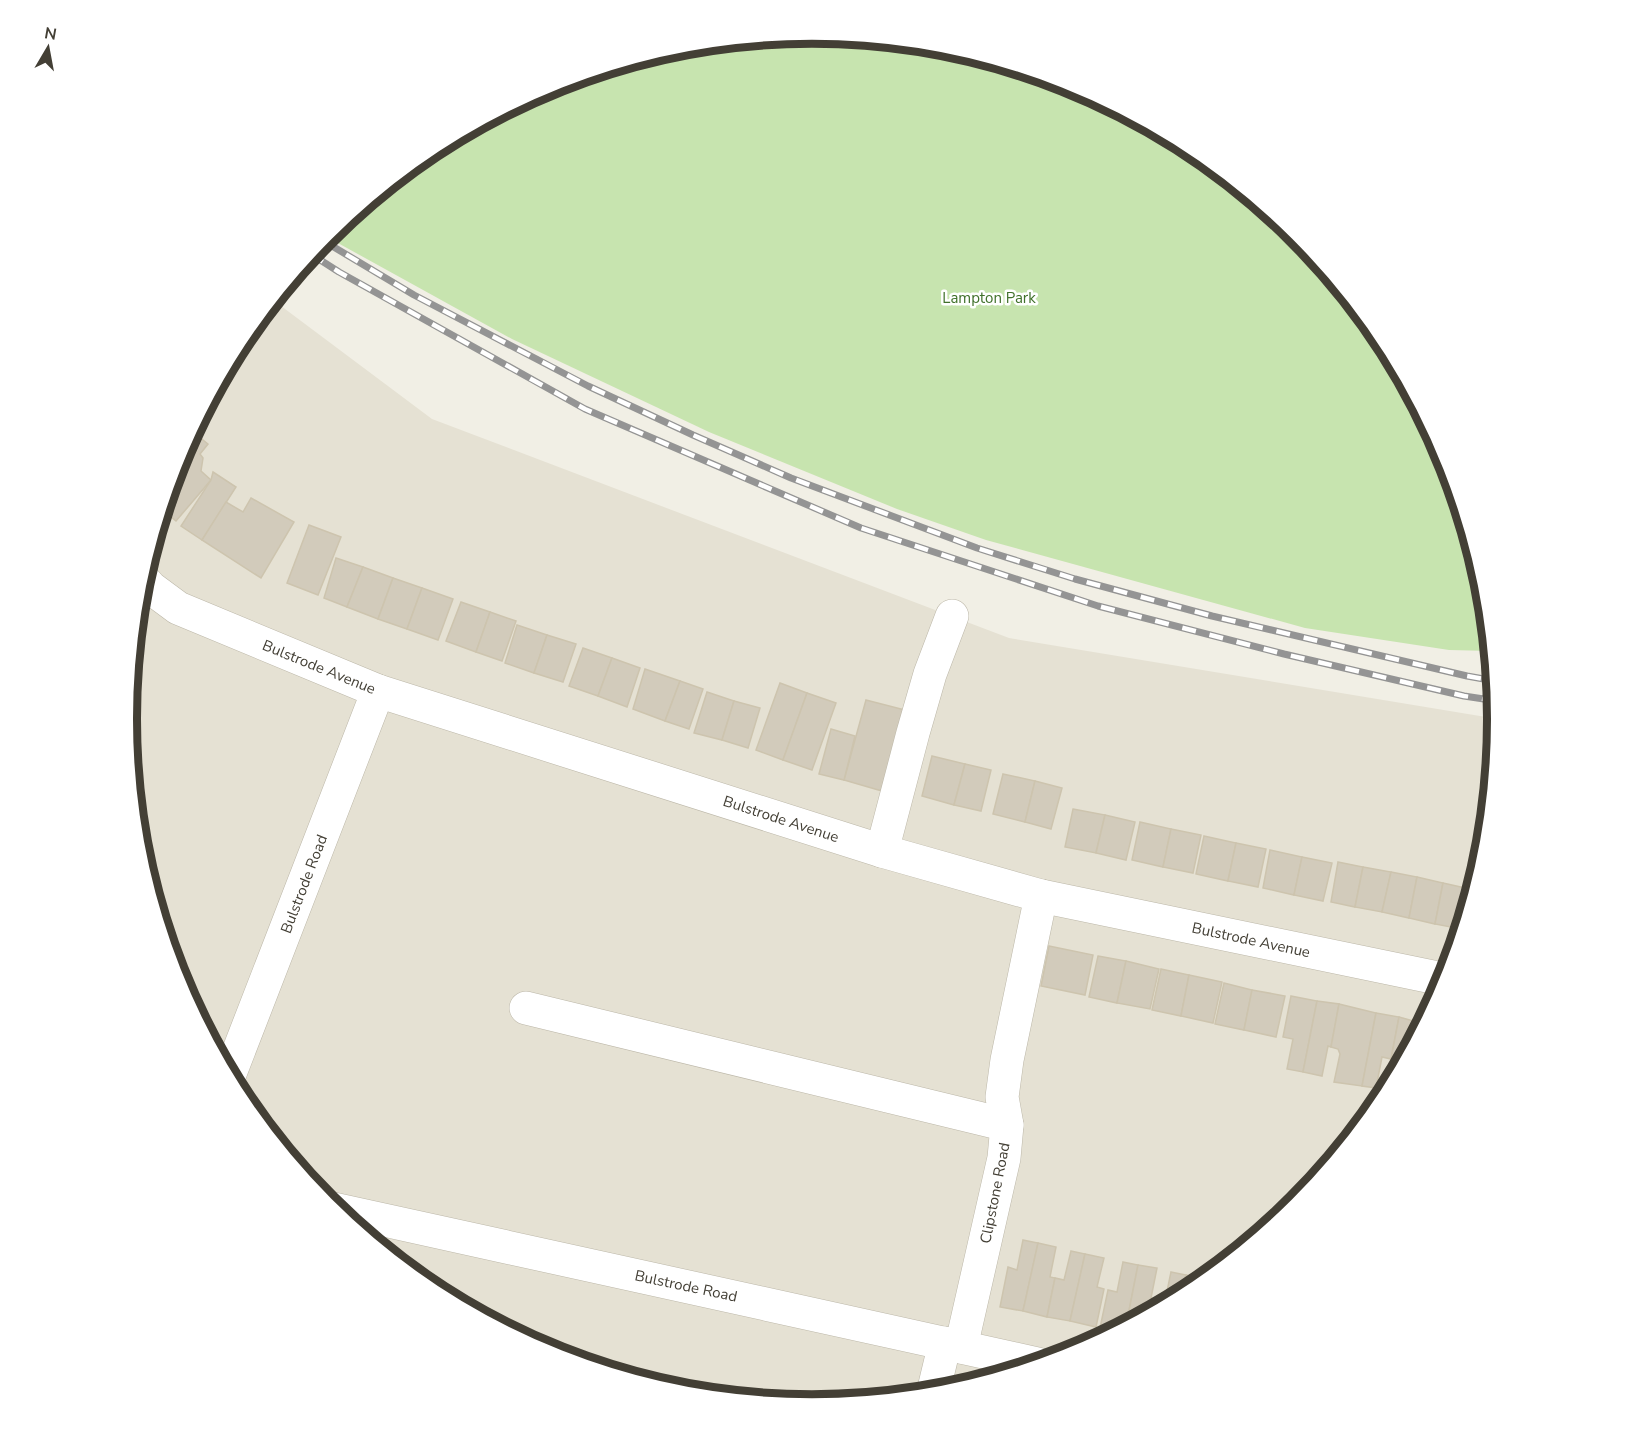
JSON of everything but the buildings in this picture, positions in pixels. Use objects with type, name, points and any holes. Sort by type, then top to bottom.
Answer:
[{"type":"street","name":"Bulstrode Avenue","points":[[150,587],[178,608],[378,691],[882,851],[1041,896],[1437,978]]},
{"type":"street","points":[[882,851],[930,674],[952,616]]},
{"type":"street","name":"Bulstrode Road","points":[[233,1066],[378,691]]},
{"type":"street","name":"Clipstone Road","points":[[937,1383],[953,1345],[1004,1158],[1007,1125],[1002,1097],[1007,1060],[1041,896]]},
{"type":"street","points":[[526,1008],[1007,1125]]},
{"type":"street","name":"Bulstrode Road","points":[[352,1213],[1024,1361]]},
{"type":"shaded area","points":[[280,305],[432,419],[1009,638],[1488,717],[1487,763],[1482,807],[1465,894],[1437,978],[1398,1057],[1374,1094],[1348,1130],[1290,1197],[1224,1255],[1188,1281],[1150,1304],[1071,1343],[1030,1359],[944,1382],[857,1393],[812,1394],[724,1389],[681,1382],[595,1359],[554,1343],[514,1325],[437,1281],[367,1227],[335,1197],[277,1130],[251,1094],[227,1057],[188,978],[160,894],[143,807],[138,763],[137,719],[138,675],[143,631],[160,544],[188,460],[227,381]]},
{"type":"green space","name":"Lampton Park","points":[[768,45],[857,45],[944,56],[1030,79],[1111,113],[1188,157],[1258,211],[1290,241],[1348,308],[1398,381],[1437,460],[1465,544],[1475,587],[1484,651],[1449,650],[1305,628],[986,540],[897,509],[709,432],[512,339],[335,241],[367,211],[437,157],[514,113],[595,79],[681,56]]},
{"type":"railway","points":[[331,245],[414,295],[588,386],[791,478],[977,548],[1075,579],[1212,616],[1487,680]]},
{"type":"railway","points":[[319,259],[585,409],[861,528],[1098,606],[1284,654],[1488,700]]}]
